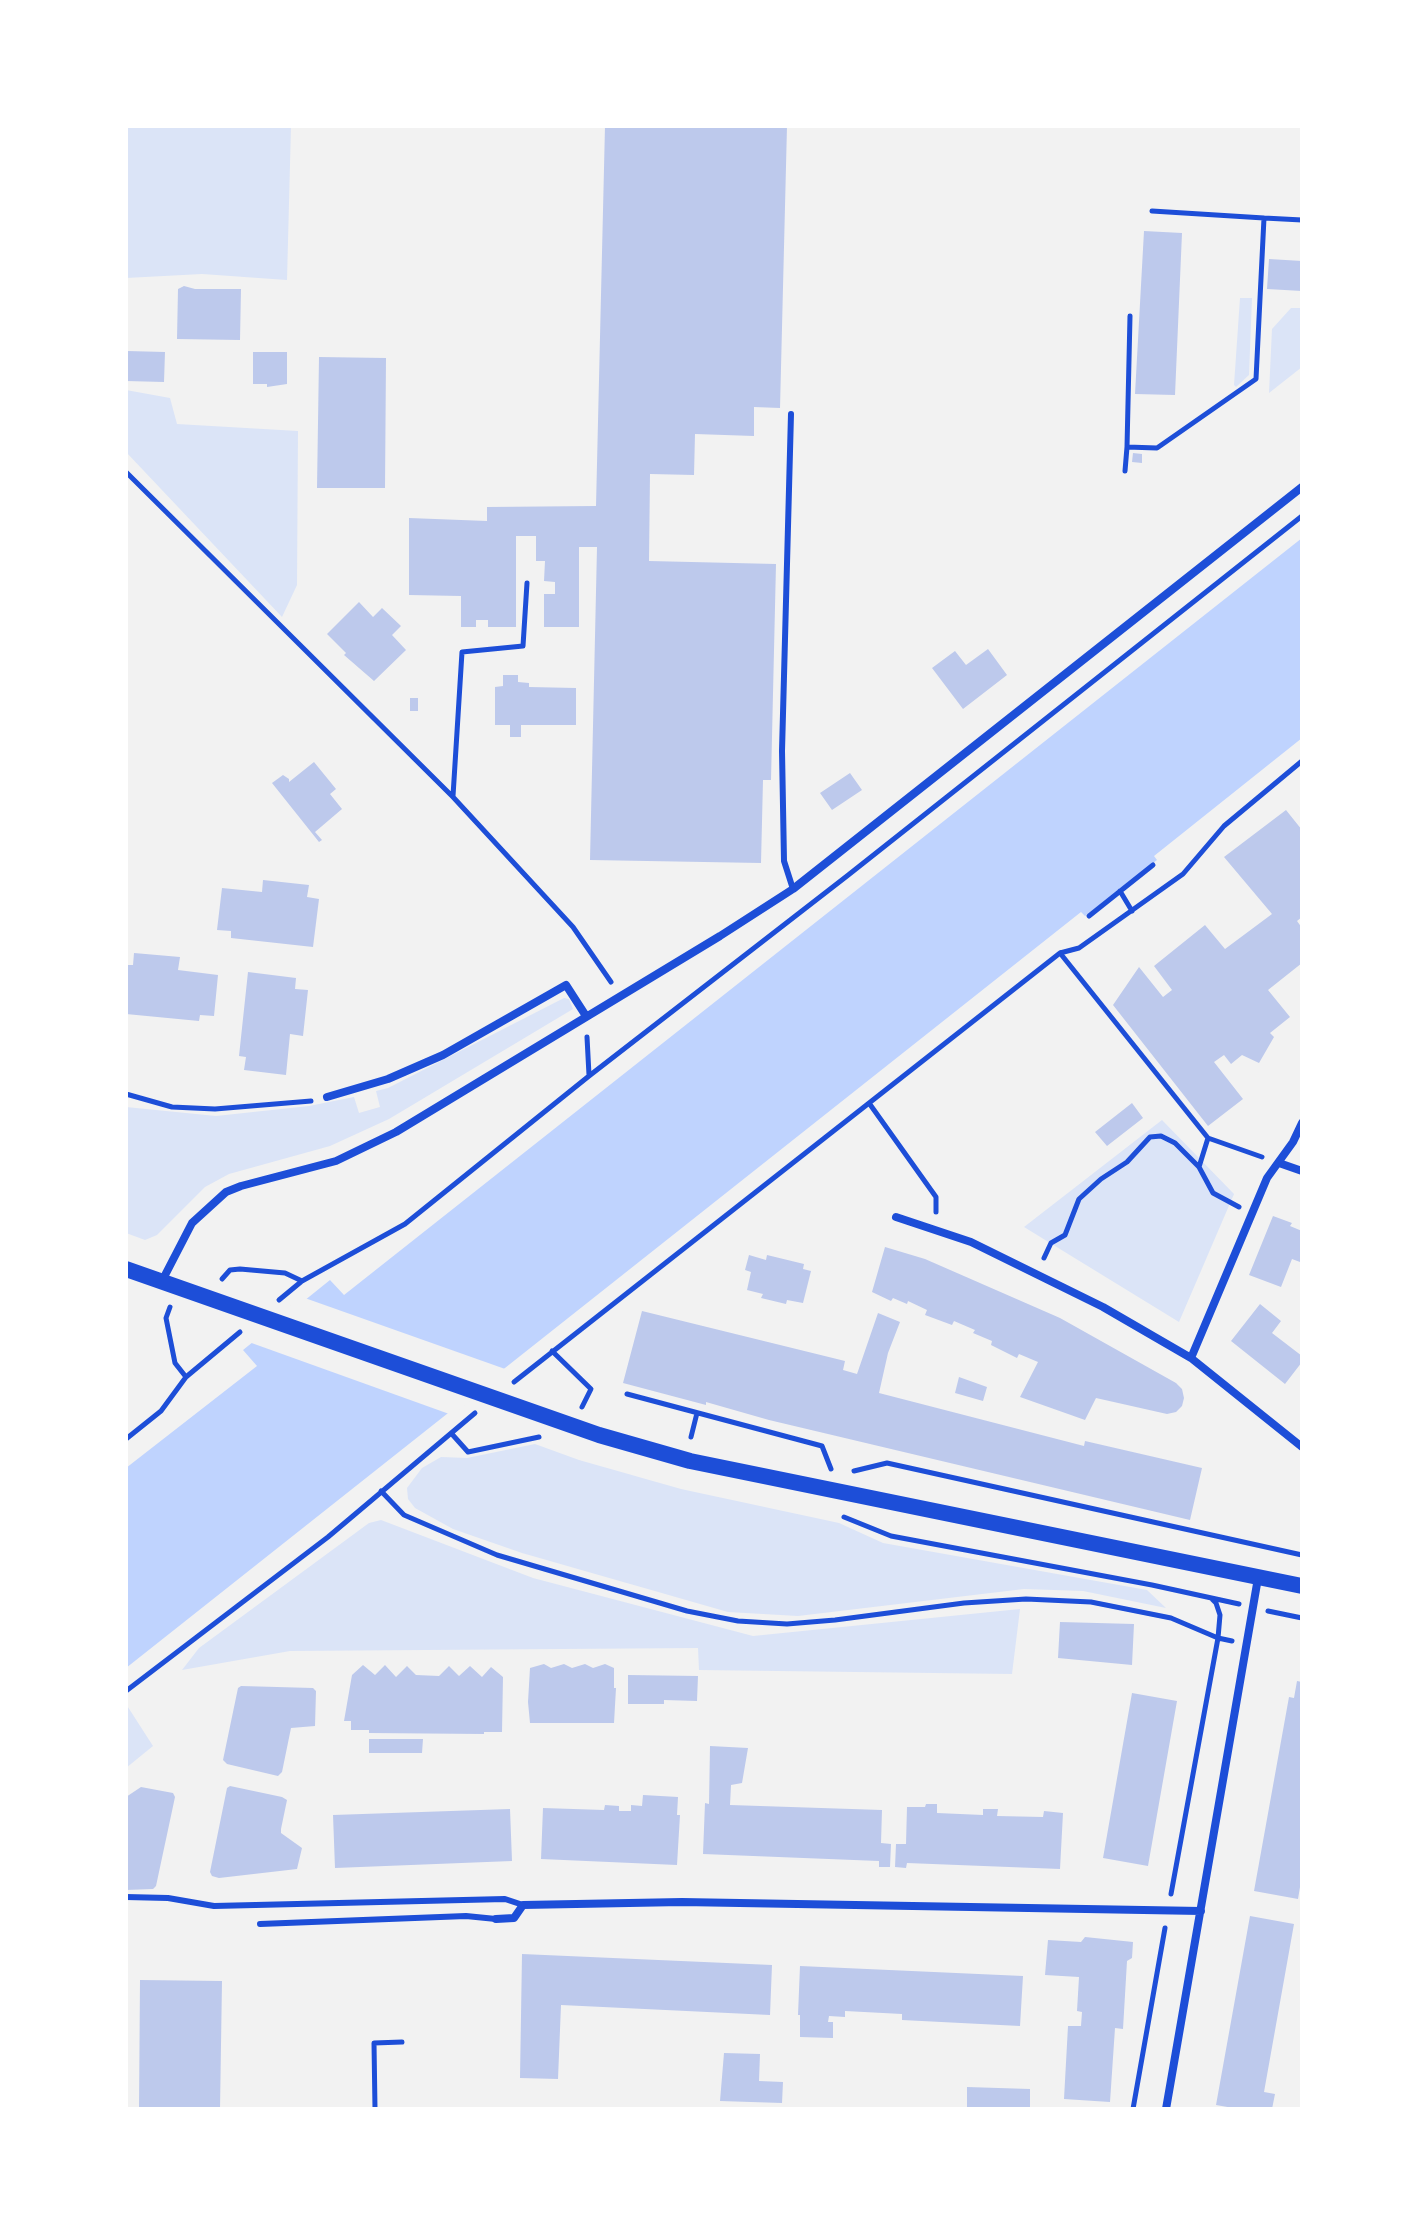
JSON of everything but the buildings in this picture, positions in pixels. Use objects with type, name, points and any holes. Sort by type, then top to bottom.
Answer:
[{"type":"main road","points":[[126,1269],[507,1395],[599,1435],[690,1461],[1302,1586]]},
{"type":"street","points":[[162,1282],[192,1223],[226,1192],[328,1164],[396,1132],[793,889],[1302,487]]},
{"type":"street","points":[[327,1097],[388,1079],[443,1055],[566,985],[586,1016]]},
{"type":"street","points":[[1191,1358],[1251,1211],[1267,1178],[1302,1123]]},
{"type":"street","points":[[1279,1163],[1302,1171]]},
{"type":"street","points":[[896,1217],[971,1242],[1103,1307],[1191,1358],[1302,1447]]},
{"type":"street","points":[[1166,2109],[1258,1578]]},
{"type":"street","points":[[496,1919],[514,1918],[523,1905],[682,1902],[1201,1911]]},
{"type":"lane","points":[[791,414],[782,751],[784,861],[793,889]]},
{"type":"lane","points":[[126,1897],[168,1898],[214,1906],[505,1899],[523,1905]]},
{"type":"lane","points":[[260,1924],[466,1916],[496,1919]]},
{"type":"path","points":[[1152,211],[1302,220]]},
{"type":"path","points":[[1127,447],[1157,448],[1256,379],[1264,218]]},
{"type":"path","points":[[1125,471],[1130,316]]},
{"type":"path","points":[[126,472],[453,797],[573,927],[620,996]]},
{"type":"path","points":[[267,1310],[302,1281],[405,1224],[1302,516]]},
{"type":"path","points":[[453,797],[462,652],[523,646],[527,583]]},
{"type":"path","points":[[507,1395],[552,1351],[1060,953],[1079,948],[1183,874],[1224,826],[1302,761]]},
{"type":"path","points":[[1089,916],[1153,865]]},
{"type":"path","points":[[1120,891],[1132,911]]},
{"type":"path","points":[[1060,953],[1208,1138],[1279,1163]]},
{"type":"path","points":[[586,1016],[589,1076]]},
{"type":"path","points":[[126,1094],[172,1107],[215,1109],[307,1102],[327,1097]]},
{"type":"path","points":[[869,1103],[936,1197]]},
{"type":"path","points":[[1036,1273],[1051,1243],[1065,1235],[1079,1199],[1101,1179],[1127,1162],[1150,1137],[1161,1136],[1175,1143],[1199,1167],[1213,1193],[1251,1211]]},
{"type":"path","points":[[1199,1167],[1208,1138]]},
{"type":"path","points":[[222,1279],[230,1270],[240,1269],[285,1273],[302,1281]]},
{"type":"path","points":[[170,1307],[166,1318],[175,1363],[186,1377]]},
{"type":"path","points":[[126,1439],[161,1411],[186,1377],[244,1329]]},
{"type":"path","points":[[552,1351],[591,1389],[582,1407]]},
{"type":"path","points":[[627,1394],[822,1446],[832,1470]]},
{"type":"path","points":[[568,1402],[596,1410]]},
{"type":"path","points":[[126,1691],[328,1537],[485,1406]]},
{"type":"path","points":[[691,1437],[697,1413]]},
{"type":"path","points":[[451,1433],[468,1452],[541,1437]]},
{"type":"path","points":[[677,1433],[702,1440]]},
{"type":"path","points":[[817,1466],[843,1473],[887,1463],[1302,1555]]},
{"type":"path","points":[[381,1491],[404,1515],[497,1555],[687,1611],[738,1621],[811,1622],[964,1603],[1026,1599],[1091,1602],[1158,1615],[1218,1638],[1248,1644]]},
{"type":"path","points":[[1133,2109],[1218,1638],[1220,1615],[1216,1603],[1209,1596]]},
{"type":"path","points":[[375,2109],[374,2043],[402,2042]]},
{"type":"shaded area","points":[[126,126],[291,126],[287,280],[202,274],[126,278]]},
{"type":"shaded area","points":[[1240,298],[1252,298],[1249,375],[1236,387],[1234,385]]},
{"type":"shaded area","points":[[1291,308],[1302,308],[1302,367],[1269,393],[1272,329]]},
{"type":"shaded area","points":[[126,390],[170,398],[177,424],[298,431],[297,585],[282,617],[126,452]]},
{"type":"shaded area","points":[[564,998],[569,999],[573,1009],[389,1119],[330,1146],[229,1174],[205,1187],[157,1235],[145,1240],[126,1233],[126,1107],[216,1116],[309,1106],[354,1097],[359,1113],[380,1107],[376,1091],[388,1088]]},
{"type":"shaded area","points":[[1162,1120],[1234,1194],[1179,1322],[1024,1227]]},
{"type":"shaded area","points":[[535,1444],[681,1489],[839,1523],[883,1543],[1147,1590],[1166,1608],[1083,1591],[1024,1589],[798,1616],[728,1612],[522,1553],[453,1529],[415,1508],[408,1499],[407,1488],[422,1468],[441,1457],[467,1458]]},
{"type":"shaded area","points":[[381,1520],[533,1578],[753,1636],[1020,1609],[1012,1674],[699,1670],[698,1648],[290,1651],[182,1670],[199,1648],[369,1523]]},
{"type":"shaded area","points":[[126,1704],[153,1746],[126,1768]]},
{"type":"water","points":[[1302,538],[1302,738],[1154,856],[1157,860],[1085,916],[1081,912],[126,1668],[126,1468],[257,1366],[243,1350],[330,1280],[344,1295]]},
{"type":"pier","points":[[302,1297],[508,1370],[452,1415],[246,1341]]}]
